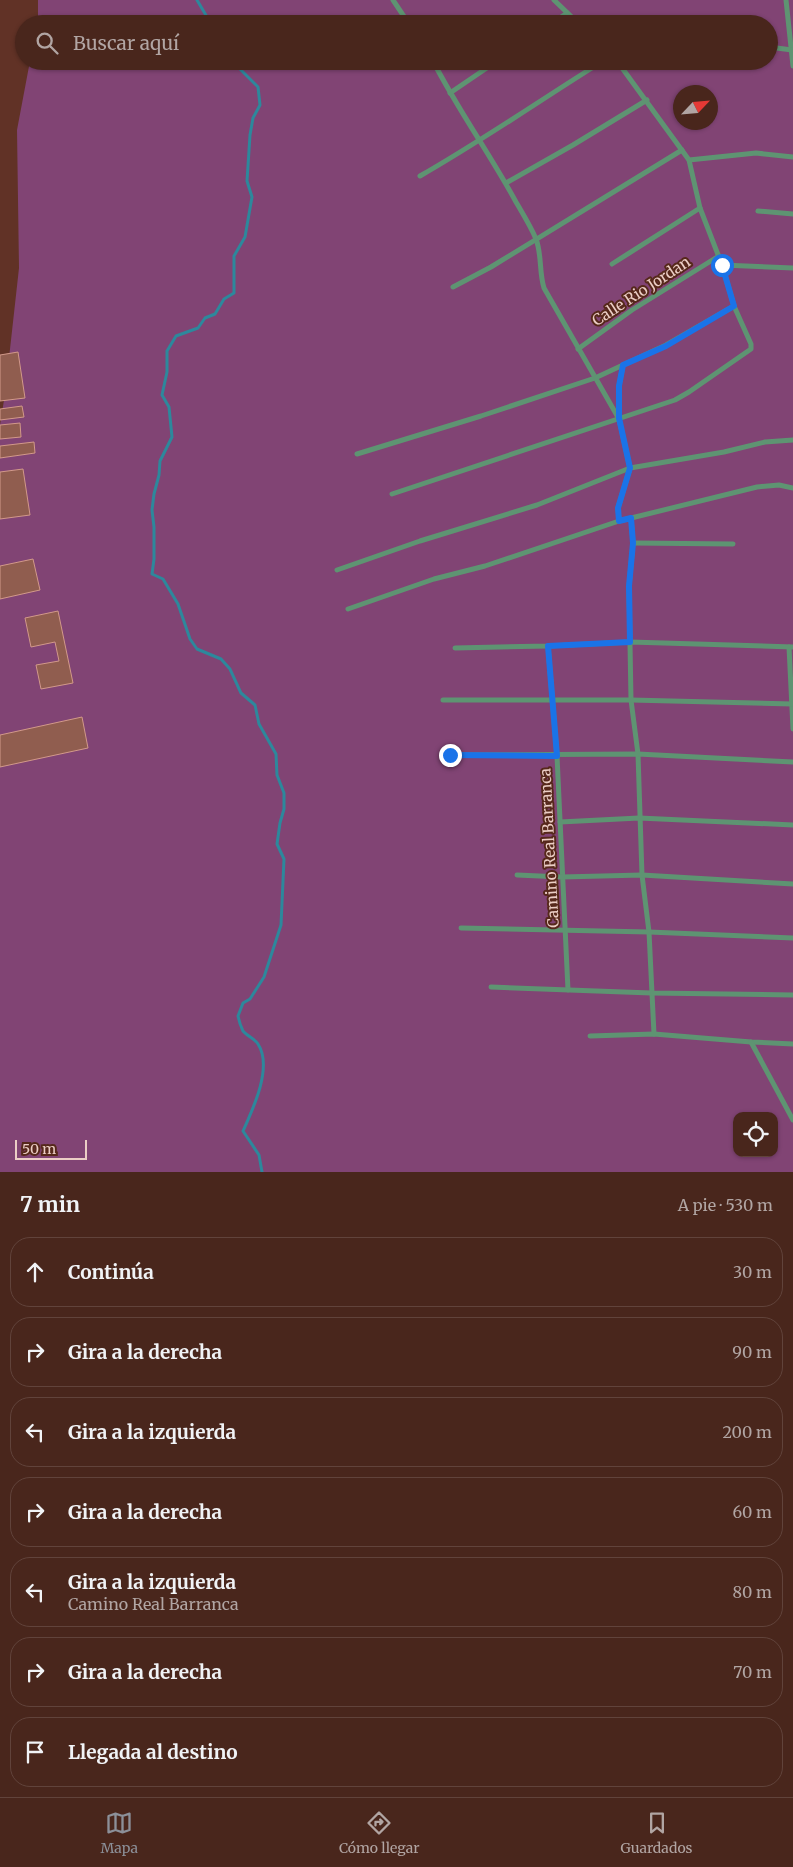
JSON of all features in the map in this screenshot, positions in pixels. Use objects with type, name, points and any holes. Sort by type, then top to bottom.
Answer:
[{"type":"street","points":[[393,0],[403,15]]},
{"type":"street","points":[[554,0],[567,13],[564,15]]},
{"type":"street","points":[[786,0],[793,66]]},
{"type":"street","points":[[778,48],[792,50]]},
{"type":"street","points":[[438,70],[506,183],[536,239],[540,254],[540,275],[544,288],[619,418]]},
{"type":"street","points":[[450,93],[484,70]]},
{"type":"street","points":[[420,176],[479,141],[589,70]]},
{"type":"street","points":[[392,494],[675,400],[750,349],[751,344],[734,306],[719,256],[700,208],[689,160],[624,70]]},
{"type":"street","points":[[506,183],[647,100]]},
{"type":"street","points":[[453,287],[491,267],[682,150]]},
{"type":"street","points":[[689,160],[756,153],[793,158]]},
{"type":"street","points":[[612,264],[700,208]]},
{"type":"street","points":[[758,211],[793,214]]},
{"type":"street","name":"Calle Rio Jordan","points":[[578,348],[632,310],[719,256]]},
{"type":"street","points":[[722,265],[793,268]]},
{"type":"street","points":[[357,454],[482,416],[595,378],[666,346],[734,306]]},
{"type":"street","points":[[619,521],[618,508],[630,468],[619,418],[619,386],[623,365]]},
{"type":"street","points":[[337,570],[420,541],[537,505],[630,468],[724,452],[765,442],[793,440]]},
{"type":"street","points":[[348,609],[434,580],[486,566],[619,521],[757,486],[793,488]]},
{"type":"street","points":[[631,518],[633,543],[629,586],[631,700],[638,754],[642,875],[650,932],[654,1034]]},
{"type":"street","points":[[633,543],[733,544]]},
{"type":"street","points":[[455,648],[630,642],[791,647],[793,729]]},
{"type":"street","name":"Camino Real Barranca","points":[[548,646],[557,756],[568,990]]},
{"type":"street","points":[[443,700],[552,699],[792,704]]},
{"type":"street","points":[[450,755],[557,756],[638,754],[793,762]]},
{"type":"street","points":[[560,822],[639,818],[793,825]]},
{"type":"street","points":[[517,875],[562,877],[642,875],[793,884]]},
{"type":"street","points":[[461,928],[650,932],[793,938]]},
{"type":"street","points":[[491,987],[651,993],[793,995]]},
{"type":"street","points":[[590,1036],[654,1034],[793,1044]]},
{"type":"street","points":[[751,1042],[793,1120]]},
{"type":"shaded area","points":[[38,0],[793,0],[793,1172],[0,1172],[0,425],[19,268],[17,130],[28,70],[778,70],[778,15],[38,15]]},
{"type":"building","points":[[18,352],[25,398],[0,401],[0,355]]},
{"type":"building","points":[[22,406],[24,417],[0,420],[0,409]]},
{"type":"building","points":[[20,423],[21,437],[0,439],[0,425]]},
{"type":"building","points":[[34,442],[35,453],[0,458],[0,446]]},
{"type":"building","points":[[23,469],[30,515],[0,519],[0,472]]},
{"type":"building","points":[[33,559],[40,590],[0,599],[0,566]]},
{"type":"building","points":[[58,611],[73,683],[41,689],[36,665],[59,661],[55,642],[31,647],[25,618]]},
{"type":"building","points":[[82,717],[88,748],[0,767],[0,735]]},
{"type":"waterway","points":[[197,0],[206,15]]},
{"type":"waterway","points":[[241,70],[258,87],[260,105],[253,118],[250,135],[247,181],[252,197],[245,237],[234,256],[234,293],[224,299],[215,314],[205,318],[198,328],[176,336],[167,351],[167,372],[162,395],[169,407],[172,437],[160,461],[159,475],[154,494],[152,510],[154,559],[152,574],[163,579],[178,604],[190,639],[197,649],[221,659],[230,669],[241,693],[255,705],[259,724],[276,754],[277,775],[284,793],[284,809],[277,844],[284,859],[281,925],[264,977],[250,999],[243,1003],[238,1016],[243,1031],[257,1042],[262,1053],[263,1064],[260,1088],[243,1131],[259,1155],[262,1172]]},
{"type":"route","points":[[450,755],[557,756],[548,646],[630,642],[629,586],[633,543],[631,518],[619,521],[618,508],[620,495],[630,468],[619,418],[619,386],[623,365],[666,346],[734,306],[722,265]]}]
